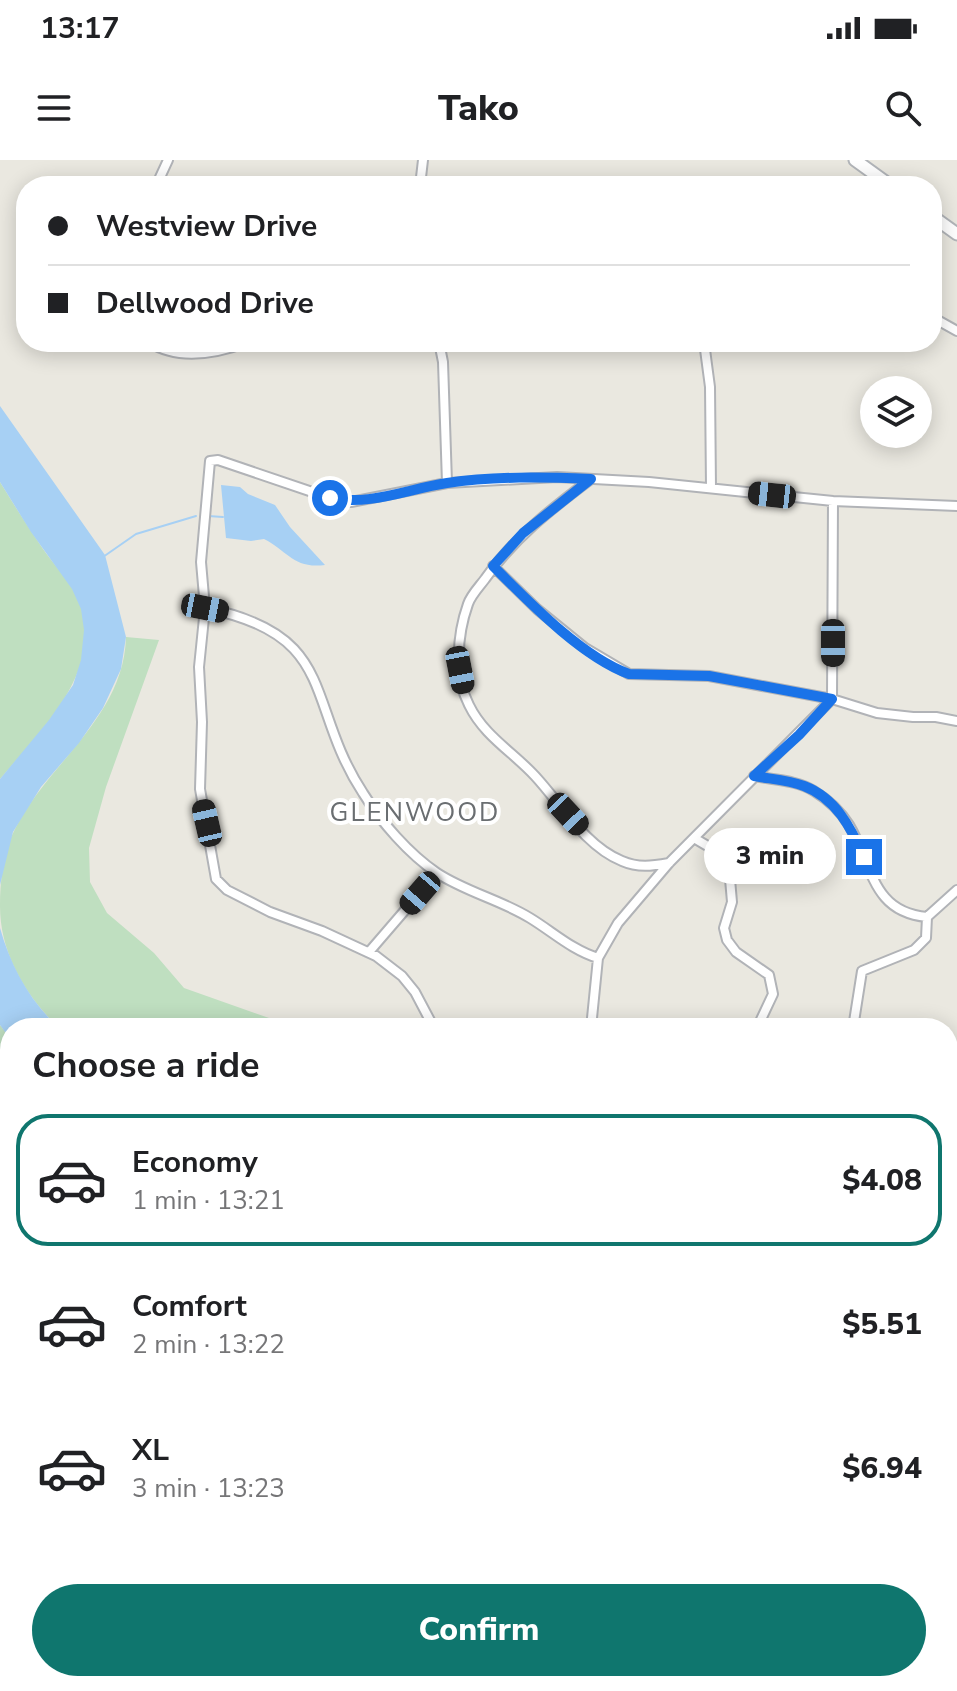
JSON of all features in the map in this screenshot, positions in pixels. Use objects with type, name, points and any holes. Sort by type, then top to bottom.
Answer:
[{"type":"main road","points":[[855,160],[877,176]]},
{"type":"street","points":[[171,352],[203,352]]},
{"type":"street","points":[[441,352],[447,483]]},
{"type":"street","points":[[705,352],[710,387],[711,488]]},
{"type":"street","points":[[429,1018],[402,976],[369,952],[270,912],[227,890],[216,879],[200,789],[202,722],[199,667],[205,608],[201,562],[210,461],[218,460],[330,498],[351,502],[447,483],[557,477],[833,501],[957,506]]},
{"type":"street","points":[[591,479],[523,533],[493,566],[469,602],[459,649],[460,670],[469,705],[483,727],[534,775],[602,850],[635,865],[653,867],[669,863]]},
{"type":"street","points":[[592,1018],[598,958],[618,923],[669,863],[832,699],[833,501]]},
{"type":"street","points":[[493,566],[537,609],[585,648],[629,674],[709,676],[832,699],[877,713],[957,721]]},
{"type":"street","points":[[205,608],[252,620],[287,641],[300,655],[320,691],[344,760],[364,795],[403,844],[437,873],[528,917],[584,954],[598,958]]},
{"type":"street","points":[[754,776],[801,785],[825,799],[849,824],[889,904],[901,912],[927,917]]},
{"type":"street","points":[[694,838],[716,851],[730,879],[732,902],[724,928],[727,940],[736,952],[769,975],[773,994],[762,1018]]},
{"type":"street","points":[[369,952],[437,873]]},
{"type":"street","points":[[927,917],[957,890]]},
{"type":"street","points":[[855,1018],[862,971],[914,950],[926,938],[929,928],[927,917]]},
{"type":"green space","points":[[0,482],[75,592],[85,625],[84,650],[77,674],[65,697],[50,720],[0,779]]},
{"type":"green space","points":[[126,637],[159,640],[106,787],[89,848],[90,882],[107,913],[154,953],[184,988],[269,1018],[50,1018],[25,987],[10,957],[4,940],[0,906],[3,866],[11,838],[29,805],[99,716],[122,666]]},
{"type":"water","points":[[0,406],[105,555],[126,637],[121,669],[103,708],[79,743],[41,787],[13,832],[0,885],[0,779],[49,720],[73,685],[81,660],[84,630],[81,609],[72,589],[0,482]]},
{"type":"water","points":[[221,485],[240,487],[248,494],[275,505],[290,527],[325,565],[298,562],[264,539],[226,538]]},
{"type":"water","points":[[0,928],[23,982],[50,1018],[0,1018]]},
{"type":"waterway","points":[[103,557],[136,534],[196,516]]},
{"type":"waterway","points":[[208,516],[223,517]]},
{"type":"district","name":"GLENWOOD","points":[[415,812]]},
{"type":"route","points":[[330,498],[351,502],[447,483],[557,477],[591,479],[523,533],[493,566],[537,609],[585,648],[629,674],[709,676],[832,699],[799,735],[754,776],[801,785],[825,799],[849,824],[864,857]]}]
